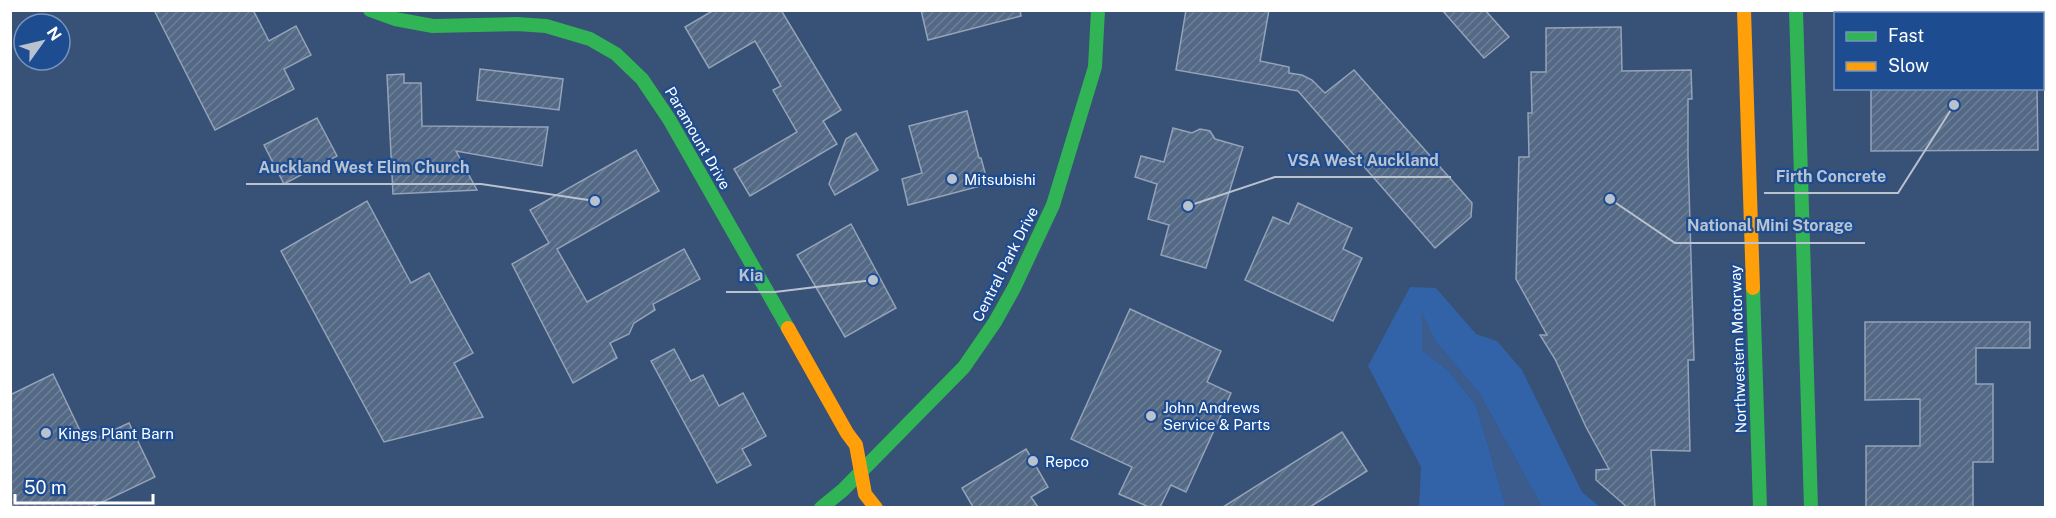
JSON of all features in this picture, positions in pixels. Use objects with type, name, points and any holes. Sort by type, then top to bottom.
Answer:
[{"type":"main road","name":"Paramount Drive","points":[[370,10],[404,22],[432,27],[534,24],[557,28],[582,35],[618,56],[636,72],[669,119],[793,340],[856,445],[865,494],[876,507]]},
{"type":"main road","name":"Central Park Drive","points":[[821,507],[843,490],[964,367],[995,322],[1014,288],[1053,205],[1086,98],[1095,67],[1098,10]]},
{"type":"main road","name":"Northwestern Motorway","points":[[1744,10],[1760,507]]},
{"type":"main road","points":[[1796,10],[1811,507]]},
{"type":"shaded area","points":[[1410,287],[1436,288],[1476,334],[1497,341],[1522,370],[1582,492],[1600,507],[1542,507],[1479,393],[1435,341],[1422,314],[1422,350],[1449,371],[1476,405],[1506,507],[1419,507],[1421,467],[1368,366]]},
{"type":"shaded area","points":[[1422,312],[1435,341],[1479,393],[1542,507],[1506,507],[1476,405],[1449,371],[1422,350]]},
{"type":"building","points":[[154,10],[253,10],[269,41],[296,26],[311,55],[284,69],[294,89],[215,130]]},
{"type":"building","points":[[714,10],[781,10],[841,110],[823,121],[837,144],[750,196],[734,169],[797,132],[773,90],[781,86],[755,41],[709,68],[685,27]]},
{"type":"building","points":[[921,10],[1020,10],[1021,16],[928,40]]},
{"type":"building","points":[[1186,10],[1269,10],[1260,61],[1289,67],[1289,73],[1302,75],[1312,80],[1325,93],[1354,70],[1472,203],[1471,217],[1435,248],[1298,91],[1176,70]]},
{"type":"building","points":[[1442,10],[1485,10],[1509,37],[1484,58]]},
{"type":"building","points":[[1621,27],[1622,71],[1691,70],[1692,99],[1688,99],[1688,155],[1694,360],[1688,360],[1690,451],[1651,450],[1655,507],[1627,507],[1596,480],[1596,470],[1609,469],[1586,427],[1555,359],[1540,335],[1547,335],[1516,279],[1519,157],[1529,157],[1528,113],[1532,113],[1531,72],[1546,72],[1546,28]]},
{"type":"building","points":[[480,69],[563,79],[559,110],[477,100]]},
{"type":"building","points":[[404,74],[404,83],[421,83],[422,126],[548,127],[542,166],[456,151],[477,190],[393,194],[387,75]]},
{"type":"building","points":[[1871,90],[2037,90],[2038,150],[1871,151]]},
{"type":"building","points":[[967,111],[988,184],[908,205],[902,179],[922,173],[909,126]]},
{"type":"building","points":[[317,118],[337,156],[284,184],[264,145]]},
{"type":"building","points":[[1173,128],[1192,133],[1200,129],[1210,131],[1215,139],[1243,147],[1206,268],[1161,255],[1169,225],[1148,219],[1157,184],[1135,177],[1141,156],[1164,162]]},
{"type":"building","points":[[856,133],[878,170],[835,195],[829,184],[846,139]]},
{"type":"building","points":[[636,150],[659,191],[557,249],[587,302],[684,249],[700,279],[653,304],[655,310],[634,323],[629,334],[610,343],[617,358],[573,383],[512,264],[549,243],[530,210]]},
{"type":"building","points":[[367,201],[411,283],[429,273],[473,353],[454,363],[483,417],[384,442],[281,251]]},
{"type":"building","points":[[1298,203],[1352,228],[1343,249],[1362,258],[1333,321],[1245,280],[1273,217],[1289,224]]},
{"type":"building","points":[[851,224],[896,308],[845,337],[797,255]]},
{"type":"building","name":"John Andrews Service & Parts","points":[[1130,309],[1221,351],[1207,382],[1231,393],[1186,492],[1171,485],[1160,507],[1149,507],[1119,494],[1132,467],[1071,439]]},
{"type":"building","points":[[1865,322],[2030,322],[2030,348],[1976,348],[1976,384],[1993,384],[1993,462],[1973,462],[1973,507],[1866,507],[1866,446],[1920,446],[1920,399],[1865,400]]},
{"type":"building","points":[[674,349],[691,381],[703,375],[719,406],[743,393],[766,436],[742,449],[751,465],[717,483],[651,361]]},
{"type":"building","name":"Kings Plant Barn","points":[[53,374],[86,443],[129,423],[155,477],[92,507],[13,507],[10,502],[10,395]]},
{"type":"building","points":[[1342,432],[1367,471],[1310,507],[1223,507]]},
{"type":"building","points":[[1026,449],[1048,487],[1031,497],[1038,507],[973,507],[962,488]]},
{"type":"traffic: fast","points":[[370,10],[395,19],[433,26],[517,24],[546,26],[590,39],[616,54],[642,79],[669,119],[788,328]]},
{"type":"traffic: fast","points":[[821,508],[843,490],[964,367],[995,322],[1014,288],[1053,205],[1095,67],[1098,10]]},
{"type":"traffic: fast","points":[[1796,10],[1811,508]]},
{"type":"traffic: fast","points":[[1753,288],[1760,508]]},
{"type":"traffic: slow","points":[[1744,10],[1753,288]]},
{"type":"traffic: slow","points":[[788,328],[856,445],[865,494],[876,508]]},
{"type":"place","name":"Firth Concrete","points":[[1954,105]]},
{"type":"place","name":"Mitsubishi","points":[[952,179]]},
{"type":"place","name":"National Mini Storage","points":[[1610,199]]},
{"type":"place","name":"Auckland West Elim Church","points":[[595,201]]},
{"type":"place","name":"VSA West Auckland","points":[[1188,206]]},
{"type":"place","name":"Kia","points":[[873,280]]},
{"type":"place","name":"John Andrews Service & Parts","points":[[1151,416]]},
{"type":"place","name":"Kings Plant Barn","points":[[46,433]]},
{"type":"place","name":"Repco","points":[[1033,461]]}]
